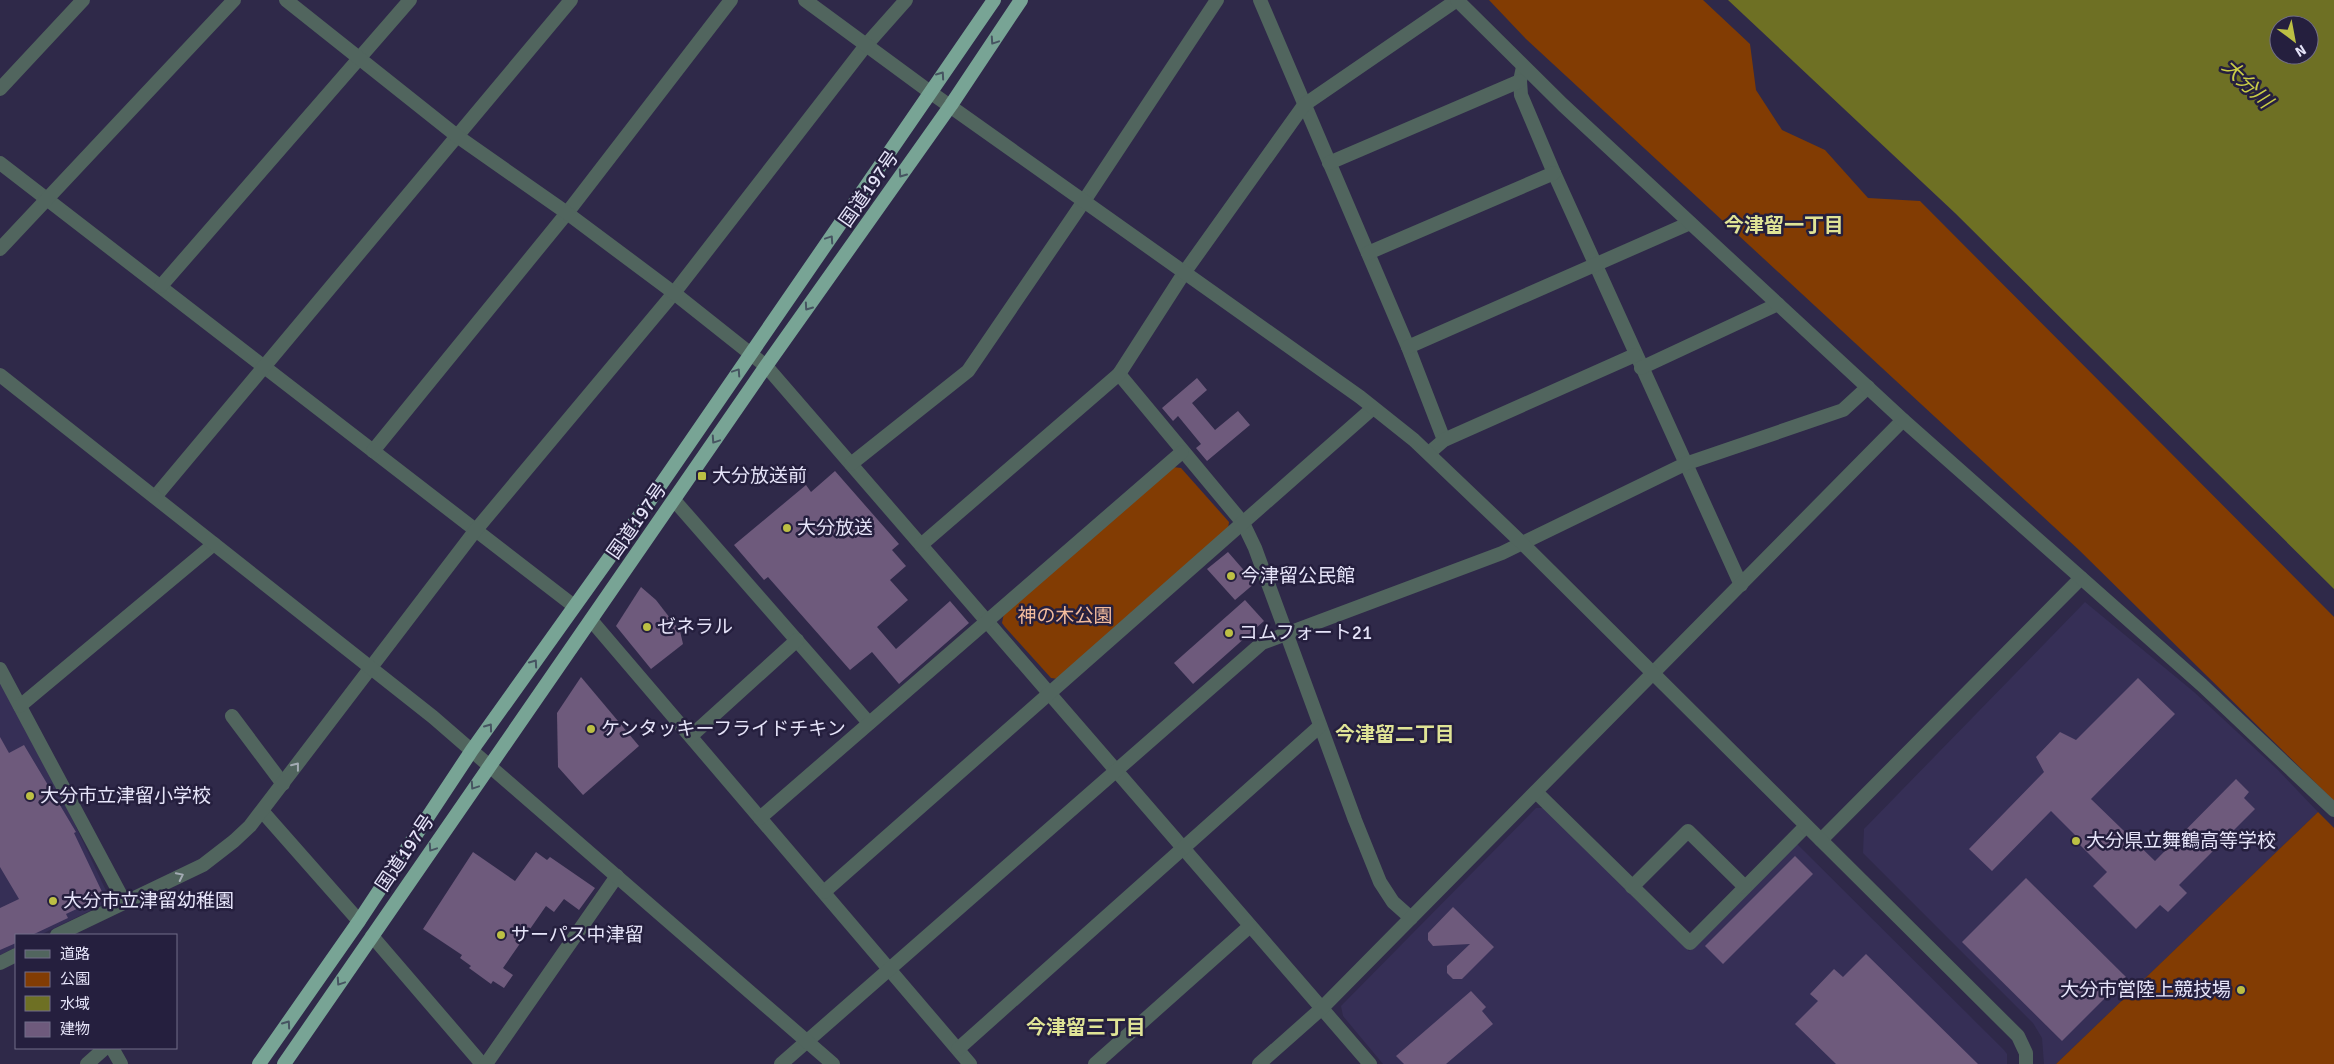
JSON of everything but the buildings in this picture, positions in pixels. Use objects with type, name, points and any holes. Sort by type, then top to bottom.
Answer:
[{"type":"highway","name":"国道197号","points":[[259,1064],[359,921],[472,750],[642,512],[994,0]]},
{"type":"highway","name":"国道197号","points":[[284,1064],[766,366],[951,105],[1021,0]]},
{"type":"street","points":[[0,89],[83,0]]},
{"type":"street","points":[[0,249],[234,0]]},
{"type":"street","points":[[286,0],[457,136],[567,213],[751,352],[766,366],[1370,1064]]},
{"type":"street","points":[[161,286],[410,0]]},
{"type":"street","points":[[155,497],[572,0]]},
{"type":"street","points":[[373,451],[567,213],[732,0]]},
{"type":"street","points":[[805,0],[930,92],[951,105],[1373,408],[1429,453],[2018,1036],[2026,1053],[2026,1064]]},
{"type":"street","points":[[59,934],[212,859],[246,831],[475,531],[674,293],[867,44],[906,0]]},
{"type":"street","points":[[851,464],[968,371],[1084,201],[1217,0]]},
{"type":"street","points":[[1260,0],[1408,347],[1444,440]]},
{"type":"street","points":[[921,545],[1119,374],[1184,273],[1304,105],[1457,0],[1523,67],[1903,420],[2202,684],[2334,810]]},
{"type":"street","points":[[1523,67],[1520,82],[1521,95],[1638,362],[1740,585]]},
{"type":"street","points":[[1329,163],[1520,82]]},
{"type":"street","points":[[0,163],[574,606]]},
{"type":"street","points":[[1368,253],[1554,173]]},
{"type":"street","points":[[1408,347],[1690,223]]},
{"type":"street","points":[[1429,453],[1444,440],[1778,304]]},
{"type":"street","points":[[1119,374],[1242,523],[1255,548],[1320,726],[1380,882],[1393,902],[1411,918]]},
{"type":"street","points":[[0,375],[372,668],[472,750],[834,1064]]},
{"type":"street","points":[[781,1064],[1262,644],[1493,557],[1685,464],[1843,410],[1868,387]]},
{"type":"street","points":[[824,892],[1373,408]]},
{"type":"street","points":[[1259,1064],[1321,1009],[1903,420]]},
{"type":"street","points":[[760,818],[1182,452]]},
{"type":"street","points":[[674,500],[869,723]]},
{"type":"street","points":[[20,706],[214,544]]},
{"type":"street","points":[[1820,840],[2081,578]]},
{"type":"street","points":[[591,620],[970,1064]]},
{"type":"street","points":[[691,736],[797,640]]},
{"type":"street","points":[[0,669],[125,903]]},
{"type":"street","points":[[232,716],[283,784]]},
{"type":"street","points":[[958,1049],[1320,726]]},
{"type":"street","points":[[1536,792],[1690,943],[1806,826]]},
{"type":"street","points":[[262,811],[359,921]]},
{"type":"street","points":[[1632,888],[1688,831],[1746,887]]},
{"type":"street","points":[[486,1064],[617,876]]},
{"type":"street","points":[[1095,1064],[1250,926]]},
{"type":"street","points":[[372,936],[482,1064]]},
{"type":"street","points":[[0,963],[15,956]]},
{"type":"street","points":[[87,1064],[104,1049]]},
{"type":"street","points":[[112,1049],[120,1064]]},
{"type":"shaded area","name":"大分県立舞鶴高等学校","points":[[2085,602],[2194,692],[2278,770],[2318,812],[2056,1064],[2044,1064],[2042,1038],[2033,1023],[1863,853],[1864,829]]},
{"type":"shaded area","points":[[0,682],[68,810],[109,897],[104,904],[42,934],[15,934],[15,948],[0,955]]},
{"type":"shaded area","points":[[1536,808],[1545,808],[1689,951],[1797,844],[2004,1050],[2007,1054],[2007,1064],[1383,1064],[1343,1016],[1341,1006]]},
{"type":"green space","points":[[1489,0],[1703,0],[1750,44],[1756,90],[1782,130],[1825,150],[1868,198],[1920,201],[2334,617],[2334,801],[2079,550],[1526,39]]},
{"type":"green space","name":"神の木公園","points":[[1173,467],[1181,468],[1229,522],[1228,529],[1058,679],[1051,678],[1002,623],[1004,613]]},
{"type":"green space","name":"大分市営陸上競技場","points":[[2318,812],[2334,828],[2334,1064],[2056,1064]]},
{"type":"water","name":"大分川","points":[[1728,0],[2334,0],[2334,589],[1955,213]]},
{"type":"place","name":"大分放送前","points":[[702,476]]},
{"type":"place","name":"大分放送","points":[[787,528]]},
{"type":"place","name":"今津留公民館","points":[[1231,576]]},
{"type":"place","name":"ゼネラル","points":[[647,627]]},
{"type":"place","name":"コムフォート21","points":[[1229,633]]},
{"type":"place","name":"ケンタッキーフライドチキン","points":[[591,729]]},
{"type":"place","name":"大分市立津留小学校","points":[[30,796]]},
{"type":"place","name":"大分県立舞鶴高等学校","points":[[2076,841]]},
{"type":"place","name":"大分市立津留幼稚園","points":[[53,901]]},
{"type":"place","name":"サーパス中津留","points":[[501,935]]},
{"type":"place","name":"大分市営陸上競技場","points":[[2241,990]]},
{"type":"district","name":"今津留一丁目","points":[[1784,225]]},
{"type":"district","name":"今津留二丁目","points":[[1395,734]]},
{"type":"district","name":"今津留三丁目","points":[[1086,1027]]}]
